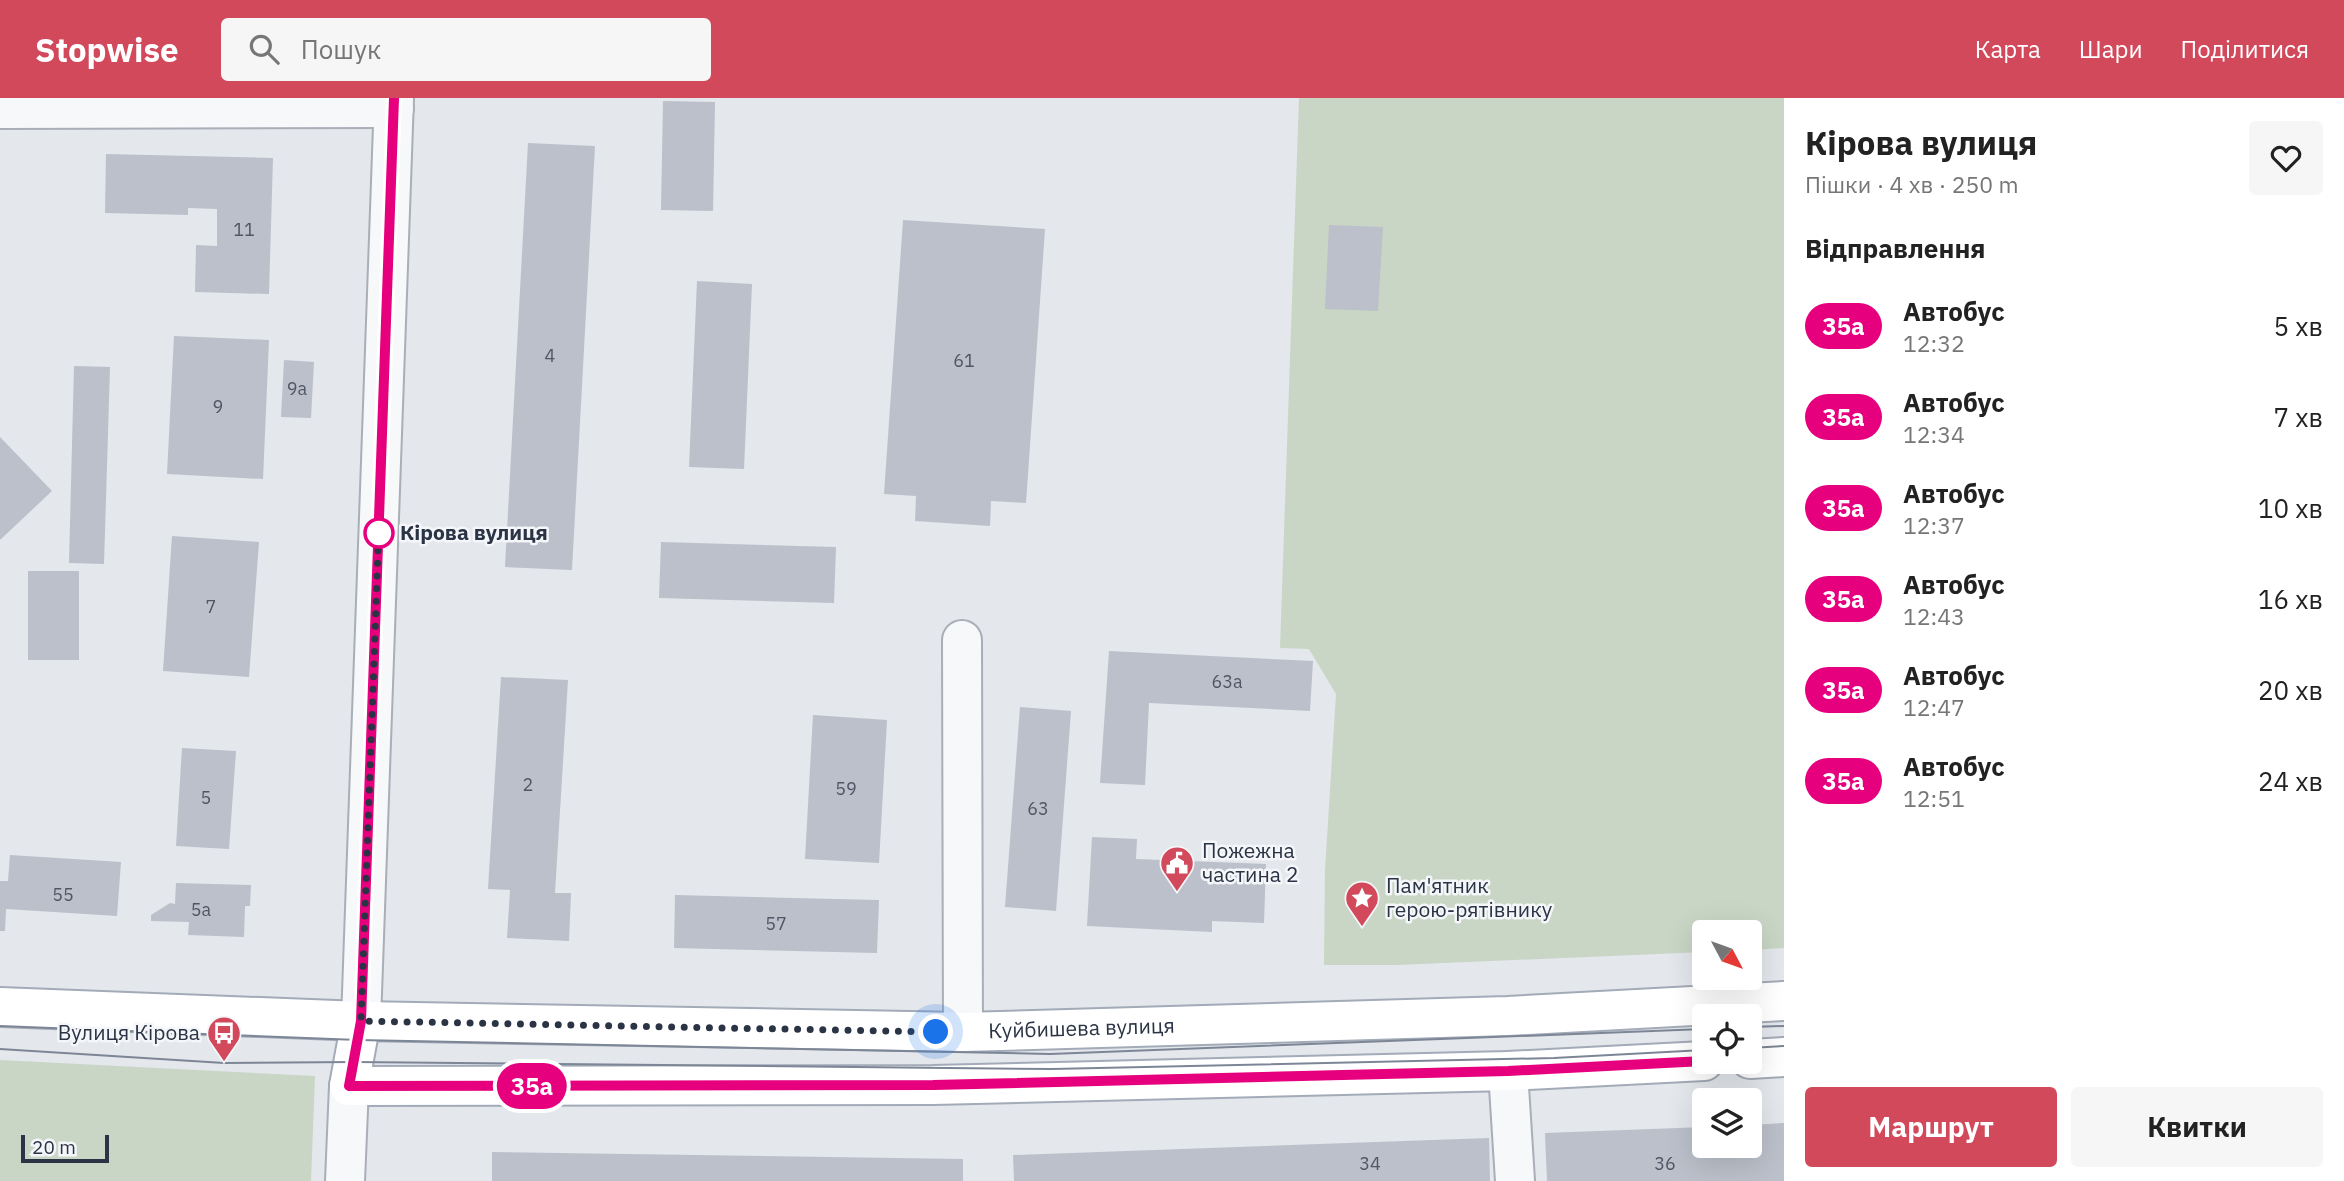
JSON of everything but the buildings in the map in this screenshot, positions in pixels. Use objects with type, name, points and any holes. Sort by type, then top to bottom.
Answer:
[{"type":"main road","name":"Куйбишева вулиця","points":[[0,1007],[361,1021],[963,1032],[1508,1016],[1784,1001]]},
{"type":"main road","points":[[361,1021],[349,1086],[933,1085],[1508,1071],[1692,1062]]},
{"type":"main road","points":[[1762,1058],[1784,1057]]},
{"type":"street","points":[[12,105],[394,103],[361,1021]]},
{"type":"street","points":[[962,640],[963,1032]]},
{"type":"street","points":[[1508,1071],[1515,1181]]},
{"type":"street","points":[[345,1181],[349,1086]]},
{"type":"green space","points":[[1299,98],[1784,98],[1784,948],[1762,949],[1762,920],[1692,920],[1692,953],[1398,965],[1324,965],[1325,870],[1336,694],[1309,649],[1280,648]]},
{"type":"green space","points":[[0,1060],[315,1076],[311,1181],[0,1181]]},
{"type":"tram line","points":[[0,1026],[358,1040],[1050,1054],[1692,1029]]},
{"type":"tram line","points":[[1762,1027],[1784,1026]]},
{"type":"tram line","points":[[1762,1047],[1784,1046]]},
{"type":"tram line","points":[[0,1049],[224,1063],[1052,1069],[1554,1058],[1692,1051]]},
{"type":"bus line","name":"35а","points":[[394,98],[361,1021],[349,1086],[933,1085],[1508,1071],[1692,1062]]},
{"type":"place","name":"Кірова вулиця","points":[[379,533]]},
{"type":"place","name":"Пожежна частина 2","points":[[1177,893]]},
{"type":"place","name":"Пам'ятник герою-рятівнику","points":[[1362,928]]},
{"type":"place","name":"Вулиця Кірова","points":[[224,1063]]},
{"type":"route","points":[[379,533],[379,523],[361,1021],[936,1032]]}]
